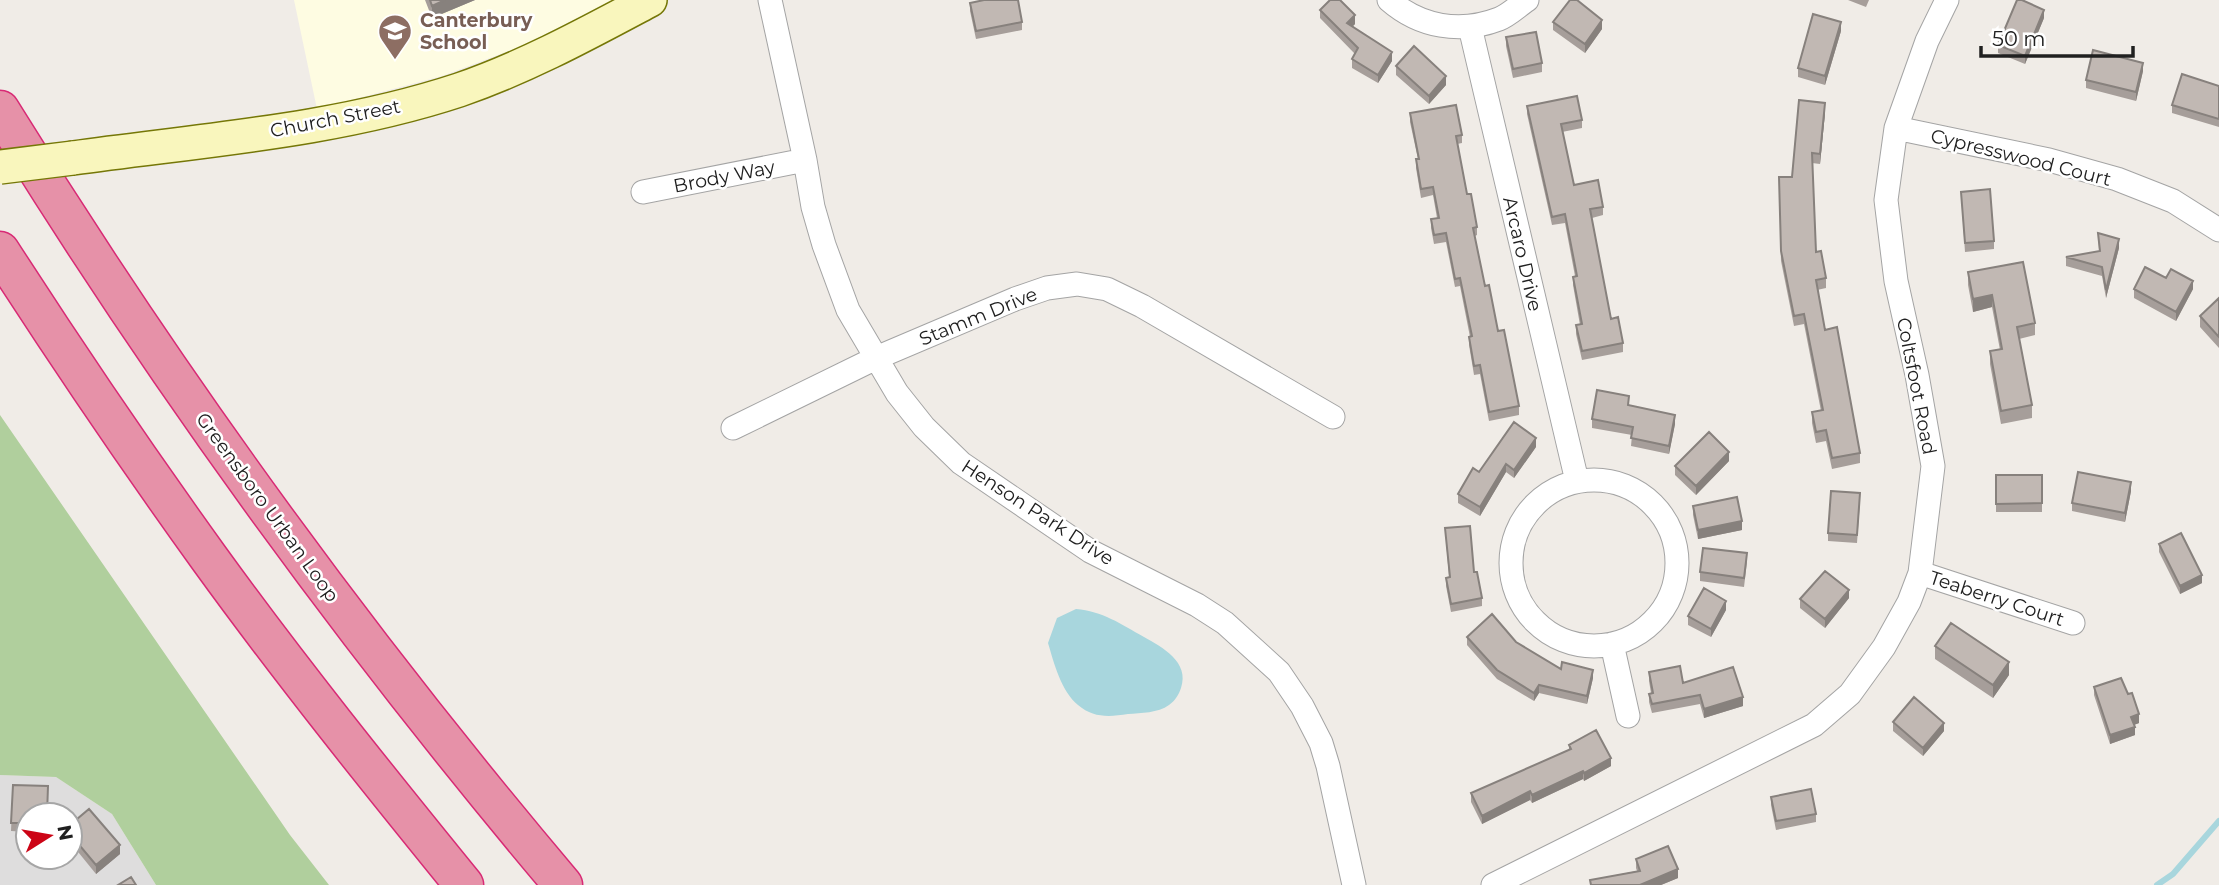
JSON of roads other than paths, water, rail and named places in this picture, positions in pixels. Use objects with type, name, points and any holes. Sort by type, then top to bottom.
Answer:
[{"type":"highway","name":"Greensboro Urban Loop","points":[[0,110],[121,298],[270,513],[438,733],[562,885]]},
{"type":"highway","points":[[0,251],[114,423],[209,558],[318,703],[464,885]]},
{"type":"street","name":"Church Street","points":[[0,167],[299,127],[413,103],[503,73],[650,0]]},
{"type":"street","name":"Henson Park Drive","points":[[770,0],[813,207],[835,278],[848,310],[897,393],[924,427],[961,463],[1090,551],[1197,605],[1225,623],[1279,672],[1321,743],[1354,885]]},
{"type":"street","points":[[1389,0],[1404,13],[1436,26],[1470,27],[1501,18],[1527,0]]},
{"type":"street","name":"Coltsfoot Road","points":[[1493,885],[1814,725],[1850,694],[1884,647],[1909,602],[1920,573],[1933,466],[1917,375],[1896,281],[1886,201],[1896,128],[1927,41],[1947,0]]},
{"type":"street","name":"Arcaro Drive","points":[[1470,27],[1577,481]]},
{"type":"street","name":"Cypresswood Court","points":[[1896,128],[2049,160],[2117,179],[2173,201],[2219,230]]},
{"type":"street","name":"Brody Way","points":[[643,192],[805,160]]},
{"type":"street","name":"Stamm Drive","points":[[733,428],[876,358],[1015,299],[1047,288],[1077,284],[1107,289],[1142,306],[1333,417]]},
{"type":"street","points":[[1577,481],[1609,481],[1639,493],[1662,515],[1675,545],[1676,577],[1664,607],[1642,631],[1612,644],[1580,644],[1564,640],[1550,632],[1527,610],[1514,580],[1513,548],[1525,518],[1547,494],[1577,481]]},
{"type":"street","name":"Teaberry Court","points":[[1920,573],[2073,623]]},
{"type":"street","points":[[1612,644],[1628,716]]},
{"type":"water","points":[[1076,609],[1111,619],[1173,656],[1182,670],[1183,679],[1173,702],[1155,711],[1114,716],[1101,716],[1078,705],[1063,685],[1048,643],[1057,618]]},
{"type":"waterway","points":[[2157,885],[2173,874],[2219,821]]},
{"type":"place","name":"Canterbury School","points":[[395,61]]}]
